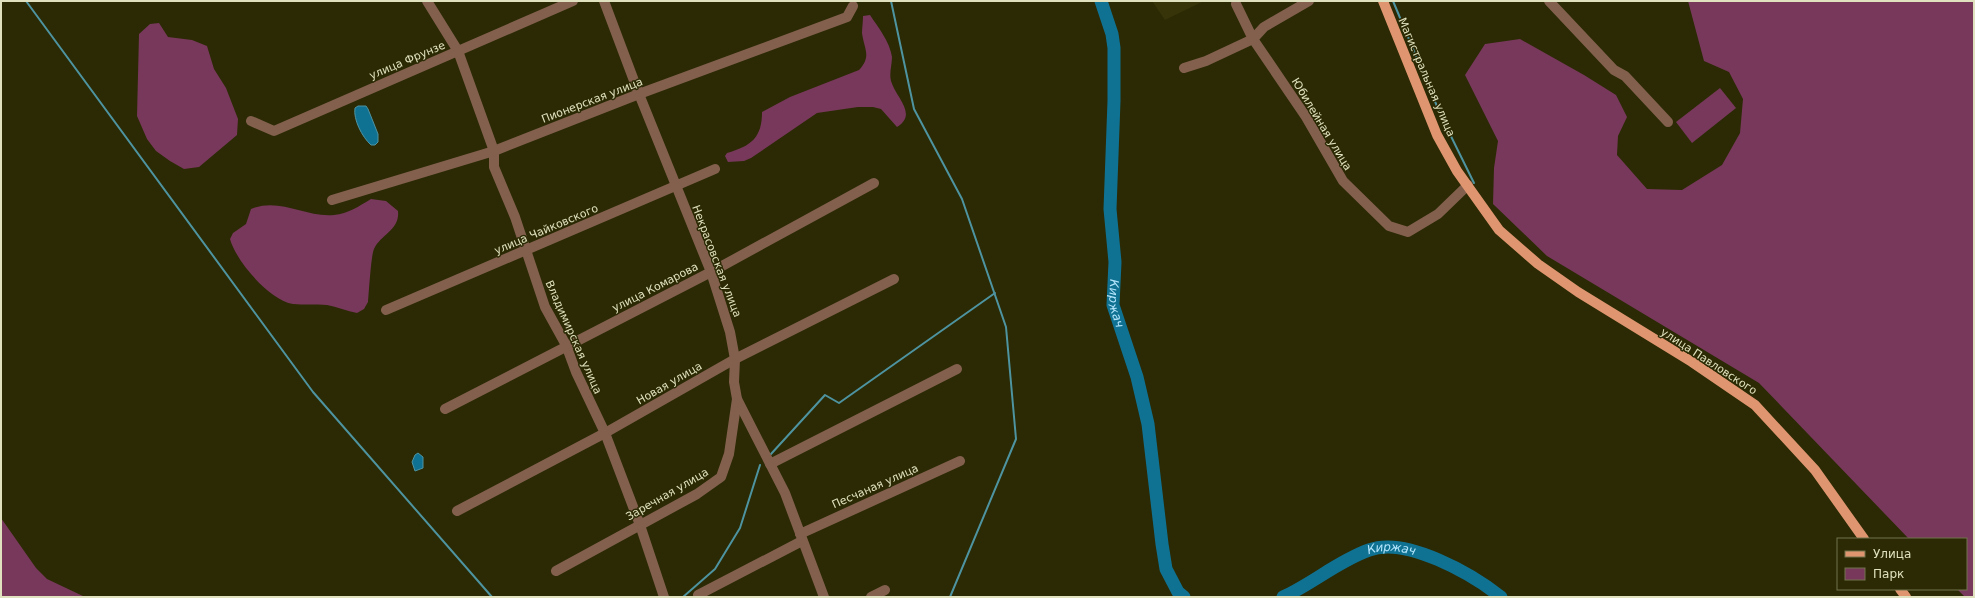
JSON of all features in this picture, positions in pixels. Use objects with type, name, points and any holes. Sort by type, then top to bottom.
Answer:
[{"type":"main road","name":"Магистральная улица","points":[[1383,1],[1437,135],[1457,171],[1499,230],[1538,264],[1585,297]]},
{"type":"main road","name":"улица Павловского","points":[[1585,297],[1692,362],[1755,405],[1815,470],[1863,538]]},
{"type":"street","name":"Владимирская улица","points":[[427,1],[458,51],[494,151],[494,168],[515,217],[525,251],[545,307],[566,345],[576,372],[605,433],[640,525],[664,597]]},
{"type":"street","name":"улица Фрунзе","points":[[251,121],[274,131],[573,1]]},
{"type":"street","name":"Некрасовская улица","points":[[604,1],[639,94],[710,272],[730,332],[735,359],[734,382],[737,399],[785,493],[824,597]]},
{"type":"street","points":[[1184,68],[1206,61],[1253,38],[1264,27],[1310,1]]},
{"type":"street","points":[[1549,1],[1614,70],[1625,76],[1668,122]]},
{"type":"street","name":"Юбилейная улица","points":[[1236,4],[1253,38],[1306,117],[1343,181],[1389,226],[1408,232],[1438,214],[1468,185]]},
{"type":"street","name":"Пионерская улица","points":[[332,200],[494,151],[639,94],[847,17],[853,6]]},
{"type":"street","name":"улица Чайковского","points":[[386,310],[715,169]]},
{"type":"street","name":"улица Комарова","points":[[445,409],[566,345],[710,272],[874,182]]},
{"type":"street","name":"Новая улица","points":[[457,511],[605,433],[735,359],[894,279]]},
{"type":"street","points":[[770,464],[957,369]]},
{"type":"street","name":"Заречная улица","points":[[556,571],[697,494],[721,477],[729,454],[737,399]]},
{"type":"street","name":"Песчаная улица","points":[[698,595],[801,537],[960,461]]},
{"type":"street","points":[[871,597],[885,590]]},
{"type":"shaded area","points":[[1152,1],[1204,1],[1165,20]]},
{"type":"green space","points":[[1688,1],[1974,1],[1974,597],[1965,597],[1958,590],[1967,590],[1967,538],[1908,538],[1759,383],[1547,256],[1493,204],[1494,168],[1498,141],[1465,75],[1485,44],[1520,39],[1616,95],[1627,117],[1618,136],[1617,155],[1647,189],[1682,190],[1722,165],[1740,133],[1743,99],[1729,72],[1704,61]]},
{"type":"green space","points":[[870,15],[891,51],[892,57],[890,78],[906,111],[906,117],[903,122],[897,127],[881,109],[873,107],[858,107],[817,113],[751,158],[744,161],[728,162],[725,156],[727,153],[743,147],[754,140],[760,128],[762,112],[790,97],[859,70],[865,61],[866,56],[862,33],[863,16]]},
{"type":"green space","points":[[159,23],[168,37],[192,40],[207,46],[214,69],[226,88],[238,119],[237,135],[199,167],[184,169],[156,151],[147,139],[137,116],[139,34],[150,24]]},
{"type":"green space","points":[[1720,88],[1736,108],[1692,143],[1676,122]]},
{"type":"green space","points":[[371,199],[386,201],[398,211],[398,217],[393,227],[381,239],[374,249],[368,302],[364,309],[357,313],[327,305],[293,304],[284,301],[264,287],[246,268],[233,248],[230,239],[233,233],[246,224],[251,209],[272,205],[283,206],[313,214],[334,215],[349,211]]},
{"type":"green space","points":[[1,518],[36,568],[47,579],[85,597],[1,597]]},
{"type":"water","points":[[358,106],[366,106],[368,109],[378,134],[378,142],[375,145],[371,145],[361,133],[355,117],[355,108]]},
{"type":"water","points":[[418,453],[423,457],[423,468],[415,471],[412,462],[415,455]]},
{"type":"waterway","points":[[26,1],[313,392],[492,597]]},
{"type":"waterway","points":[[891,1],[914,109],[962,199],[1006,327],[1016,439],[950,597]]},
{"type":"waterway","name":"Киржач","points":[[1101,1],[1112,34],[1114,48],[1114,101],[1110,209],[1115,262],[1113,305],[1137,377],[1148,424],[1166,569],[1178,592],[1184,597]]},
{"type":"waterway","points":[[1393,1],[1439,111]]},
{"type":"waterway","points":[[1442,118],[1474,183]]},
{"type":"waterway","points":[[771,454],[825,395],[839,403],[995,293]]},
{"type":"waterway","points":[[683,597],[715,569],[740,528],[760,465]]},
{"type":"waterway","name":"Киржач","points":[[1283,597],[1347,560],[1369,550],[1384,547],[1401,548],[1438,560],[1456,568],[1501,597]]}]
